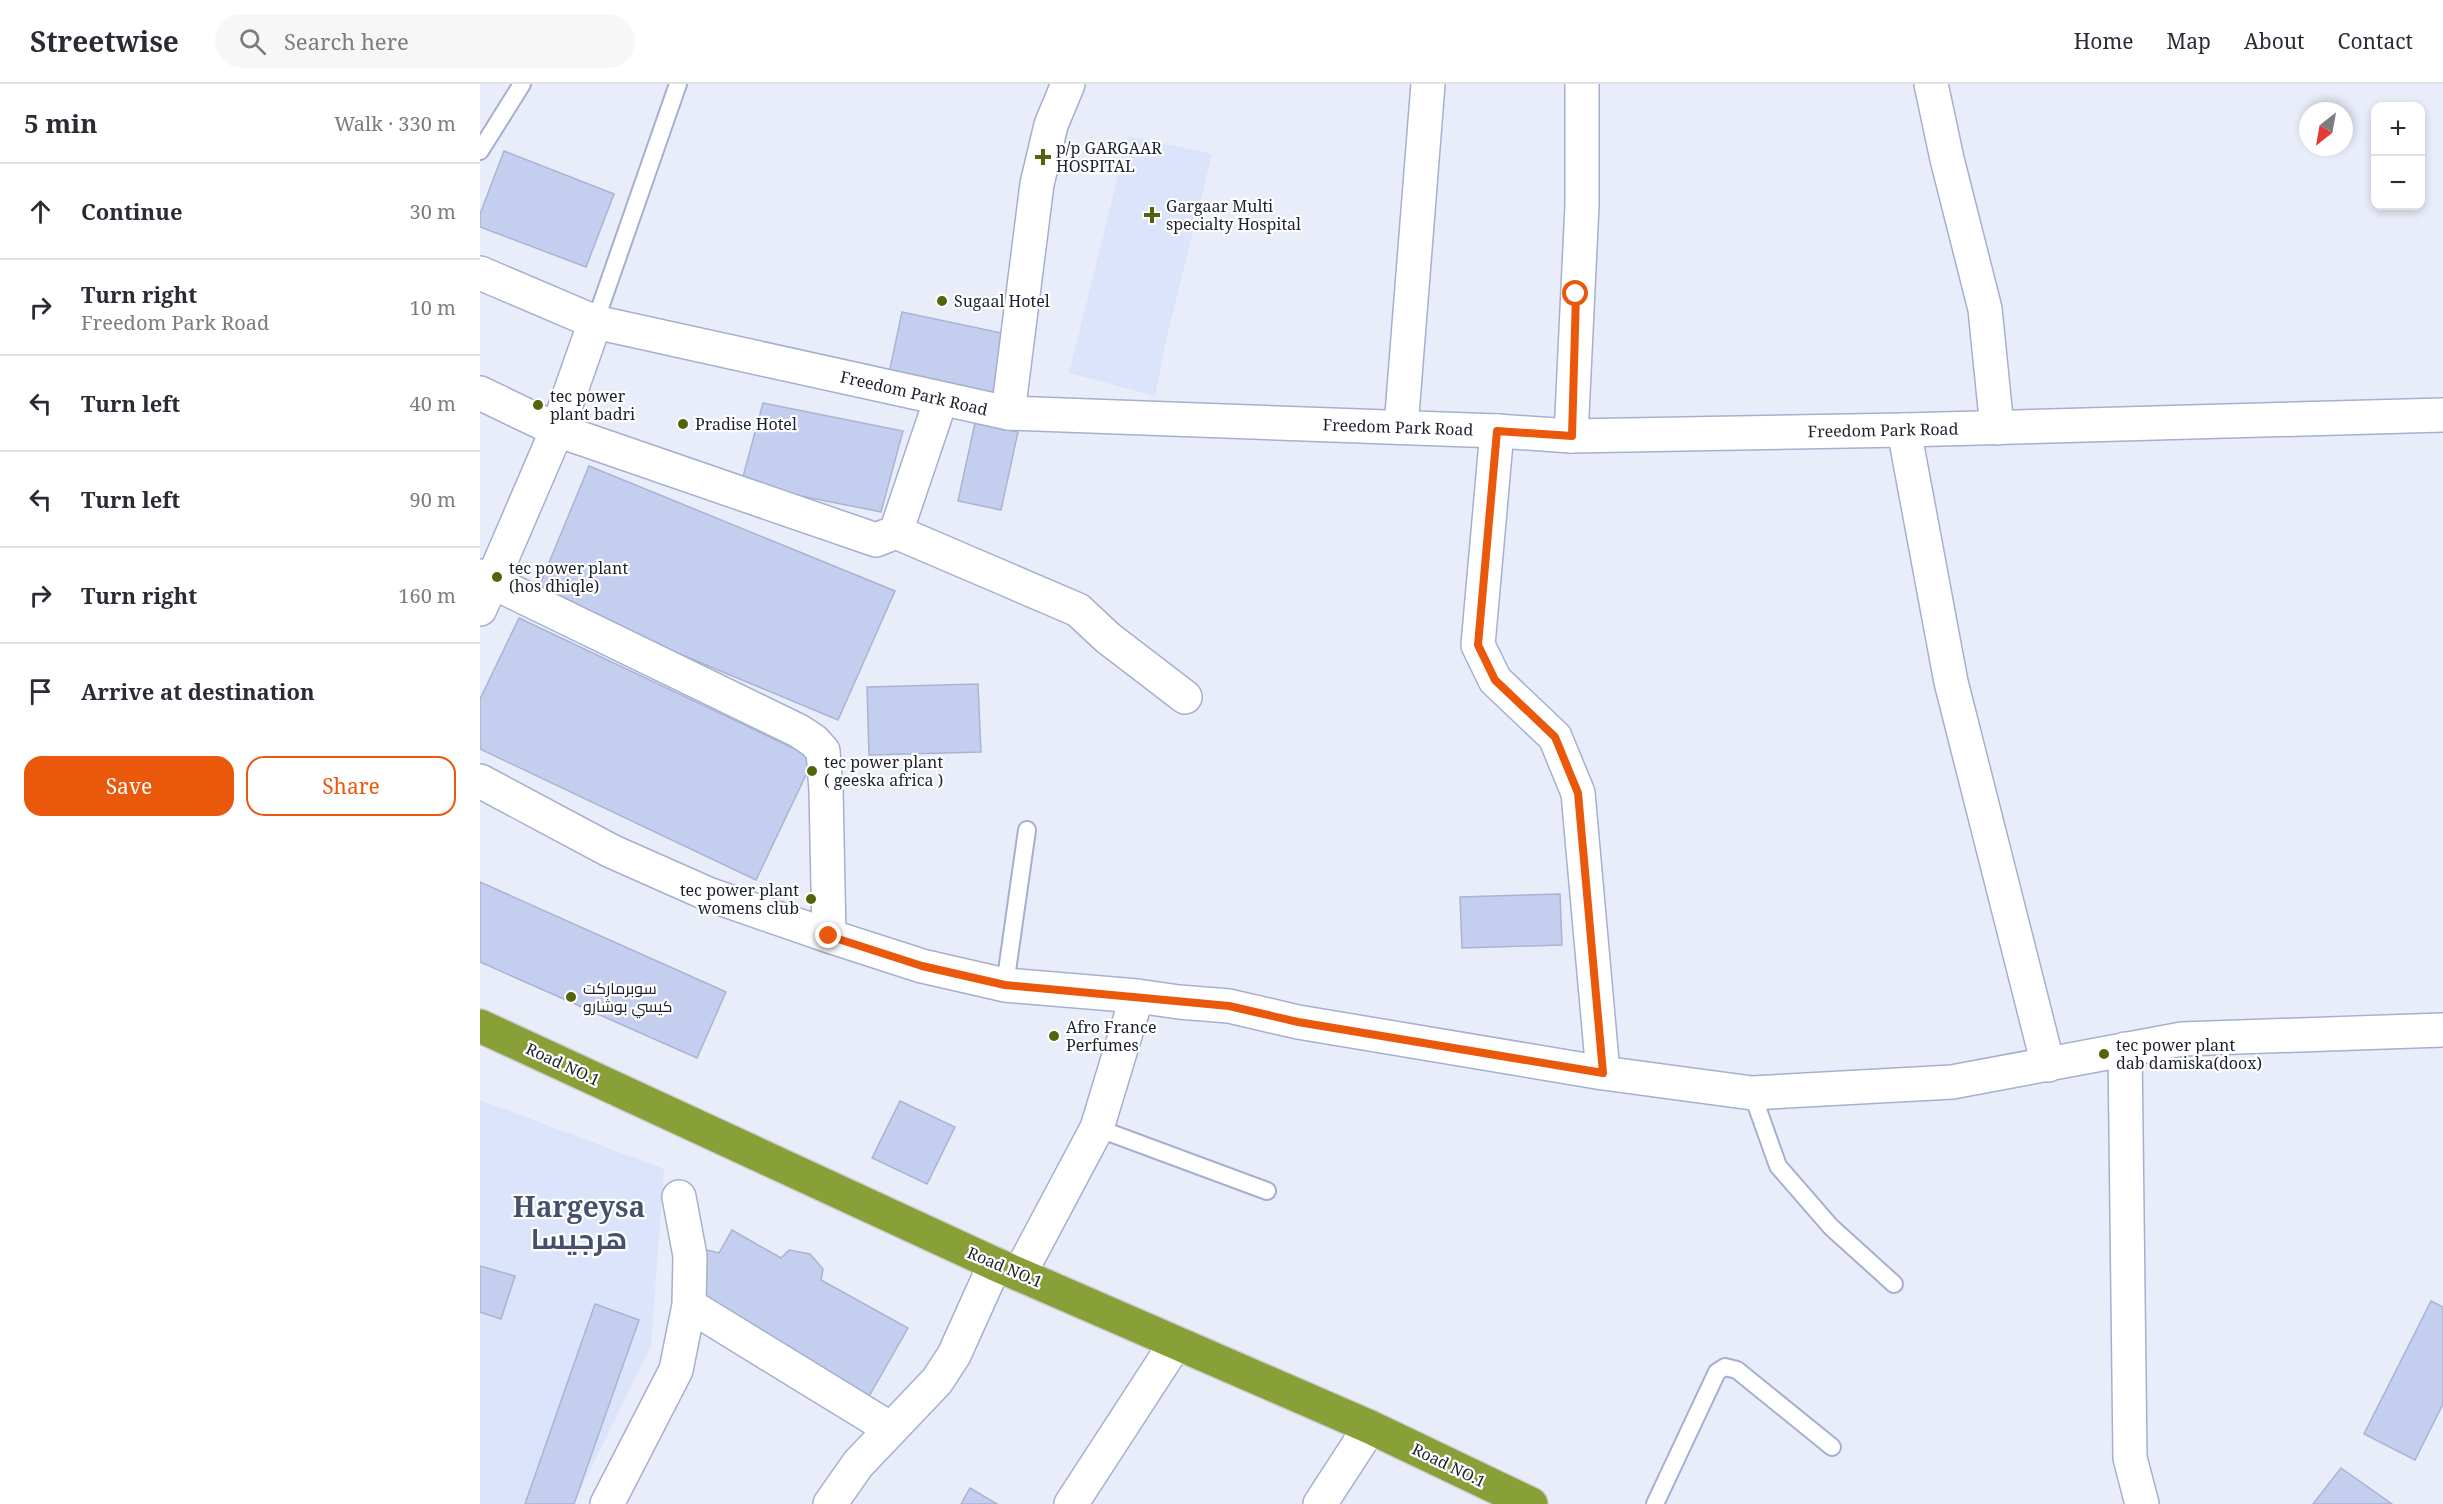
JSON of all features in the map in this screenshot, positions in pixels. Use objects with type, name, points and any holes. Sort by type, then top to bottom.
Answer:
[{"type":"highway","name":"Road NO.1","points":[[480,1026],[1007,1269],[1370,1427],[1531,1504]]},
{"type":"street","points":[[1008,414],[1037,184],[1051,125],[1068,84]]},
{"type":"street","points":[[1401,427],[1428,84]]},
{"type":"street","points":[[1572,436],[1582,205],[1582,84]]},
{"type":"street","points":[[1931,84],[1947,159],[1985,309],[1997,428]]},
{"type":"street","name":"Freedom Park Road","points":[[480,273],[596,322],[1008,414],[1401,427],[1572,436],[1997,428],[2443,415]]},
{"type":"street","points":[[596,322],[557,430],[484,589],[799,730],[814,741],[823,751],[829,936]]},
{"type":"street","points":[[480,393],[557,430],[876,540],[896,532],[1078,610],[1108,638],[1185,697]]},
{"type":"street","points":[[896,532],[941,399]]},
{"type":"street","points":[[1904,430],[1951,682],[2048,1065]]},
{"type":"street","points":[[1497,431],[1478,645],[1495,680],[1555,737],[1578,793],[1603,1073]]},
{"type":"street","points":[[480,781],[611,851],[708,894],[922,966],[1005,985],[1229,1006],[1298,1022],[1603,1073],[1752,1093],[1952,1082],[2182,1039],[2443,1030]]},
{"type":"street","points":[[830,1504],[858,1464],[937,1381],[1096,1128],[1137,996]]},
{"type":"street","points":[[2125,1049],[2130,1458],[2142,1504]]},
{"type":"street","points":[[608,1504],[676,1370],[689,1305],[690,1256],[679,1197]]},
{"type":"street","points":[[689,1305],[891,1429]]},
{"type":"street","points":[[1071,1504],[1175,1344]]},
{"type":"street","points":[[1320,1504],[1370,1427]]},
{"type":"lane","points":[[480,151],[522,84]]},
{"type":"lane","points":[[596,322],[678,84]]},
{"type":"lane","points":[[1005,985],[1027,830]]},
{"type":"lane","points":[[1752,1093],[1778,1166],[1831,1227],[1894,1284]]},
{"type":"lane","points":[[1096,1128],[1267,1191]]},
{"type":"lane","points":[[1655,1504],[1717,1372],[1725,1367],[1737,1370],[1832,1447]]},
{"type":"shaded area","name":"Gargaar Multi specialty Hospital","points":[[1128,136],[1212,154],[1165,345],[1155,396],[1069,373]]},
{"type":"shaded area","points":[[480,1100],[664,1169],[651,1347],[573,1504],[480,1504]]},
{"type":"building","points":[[504,151],[614,194],[586,267],[480,227],[480,214]]},
{"type":"building","points":[[902,312],[1011,335],[997,406],[887,383]]},
{"type":"building","points":[[763,403],[903,431],[881,512],[741,484]]},
{"type":"building","points":[[975,423],[1018,432],[1001,510],[958,501]]},
{"type":"building","points":[[589,466],[895,591],[838,720],[536,594]]},
{"type":"building","points":[[519,618],[814,758],[756,880],[480,749],[480,699]]},
{"type":"building","points":[[978,684],[981,752],[869,755],[867,687]]},
{"type":"building","points":[[480,882],[726,992],[697,1058],[480,962]]},
{"type":"building","points":[[1560,894],[1562,945],[1462,948],[1460,897]]},
{"type":"building","points":[[900,1101],[955,1127],[927,1184],[872,1158]]},
{"type":"building","points":[[732,1230],[781,1258],[789,1250],[810,1254],[823,1269],[821,1280],[908,1328],[868,1398],[693,1301],[699,1254],[707,1250],[719,1253]]},
{"type":"building","points":[[480,1266],[515,1276],[501,1319],[480,1312]]},
{"type":"building","points":[[2431,1301],[2443,1307],[2443,1404],[2415,1460],[2364,1434]]},
{"type":"building","points":[[595,1304],[639,1320],[574,1504],[525,1504]]},
{"type":"building","points":[[2341,1468],[2392,1504],[2313,1504]]},
{"type":"building","points":[[970,1488],[997,1504],[961,1504]]},
{"type":"place","name":"p/p GARGAAR HOSPITAL","points":[[1043,157]]},
{"type":"place","name":"Gargaar Multi specialty Hospital","points":[[1152,215]]},
{"type":"place","name":"Sugaal Hotel","points":[[942,301]]},
{"type":"place","name":"tec power plant badri","points":[[538,405]]},
{"type":"place","name":"Pradise Hotel","points":[[683,424]]},
{"type":"place","name":"tec power plant (hos dhiqle)","points":[[497,577]]},
{"type":"place","name":"tec power plant ( geeska africa )","points":[[812,771]]},
{"type":"place","name":"tec power plant womens club","points":[[811,899]]},
{"type":"place","name":"سوبرماركت كيسي بوشارو","points":[[571,997]]},
{"type":"place","name":"Afro France Perfumes","points":[[1054,1036]]},
{"type":"place","name":"tec power plant dab damiska(doox)","points":[[2104,1054]]},
{"type":"district","name":"Hargeysa هرجيسا","points":[[579,1223]]},
{"type":"route","points":[[829,936],[922,966],[1005,985],[1229,1006],[1298,1022],[1603,1073],[1578,793],[1555,737],[1495,680],[1478,645],[1497,431],[1572,436],[1576,294]]}]
